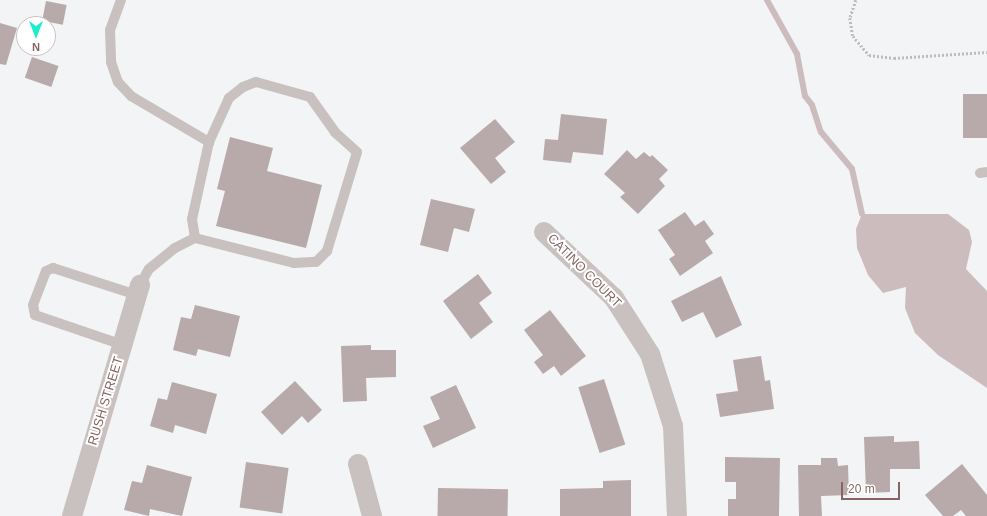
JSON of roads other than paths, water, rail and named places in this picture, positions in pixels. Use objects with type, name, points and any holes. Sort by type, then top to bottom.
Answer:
[{"type":"street","name":"CATINO COURT","points":[[544,232],[614,298],[650,354],[673,426],[677,516]]},
{"type":"street","name":"RUSH STREET","points":[[72,516],[138,290]]},
{"type":"street","points":[[358,464],[372,516]]},
{"type":"lane","points":[[121,0],[110,30],[111,62],[118,82],[131,96],[209,142]]},
{"type":"lane","points":[[123,345],[35,316],[33,305],[46,272],[53,268],[138,290],[154,265],[175,248],[195,238],[287,262],[316,262],[327,251],[356,161],[357,152],[348,140],[335,132],[310,97],[256,82],[229,98],[209,142],[194,206],[195,238]]},
{"type":"waterway","points":[[767,0],[797,54],[805,96],[812,105],[821,132],[852,169],[862,214]]}]
